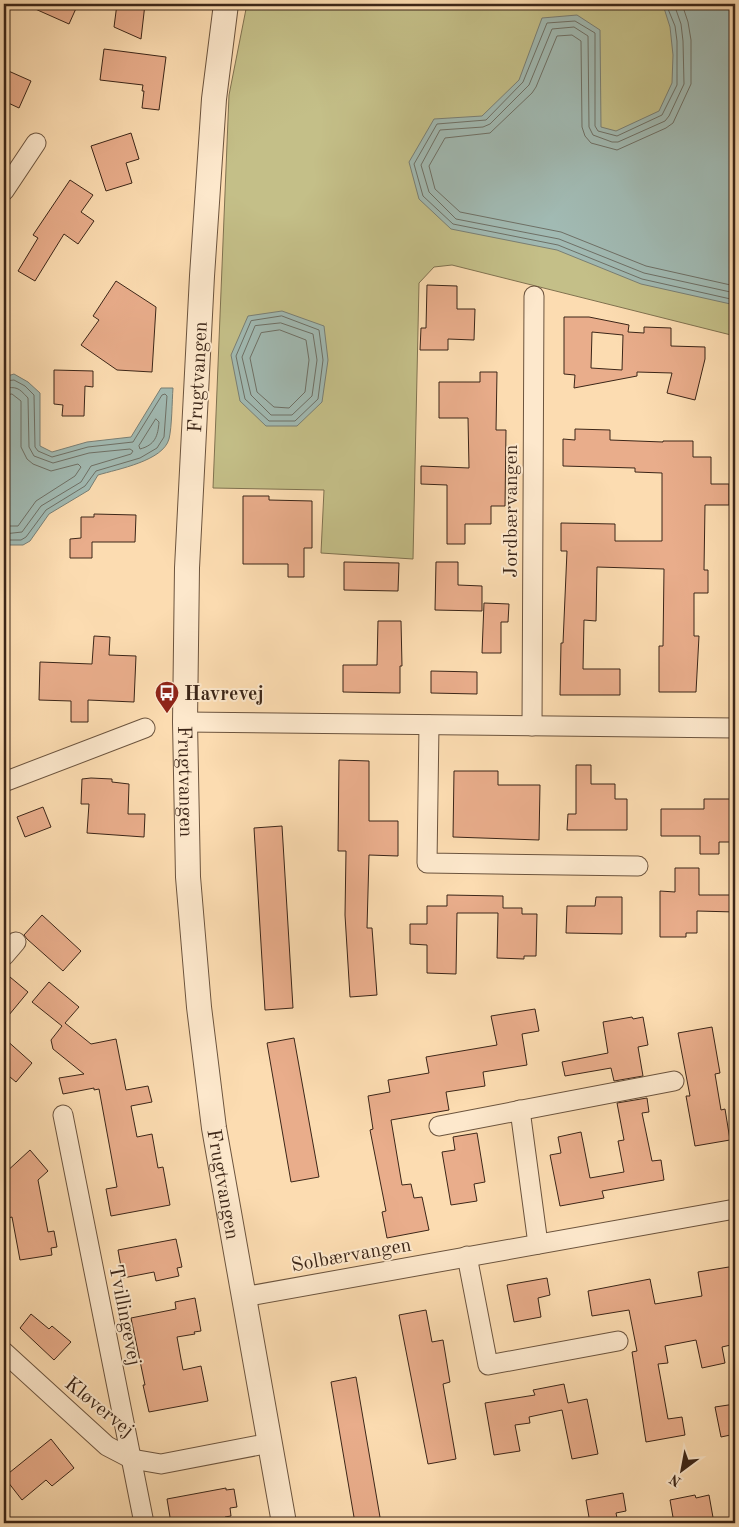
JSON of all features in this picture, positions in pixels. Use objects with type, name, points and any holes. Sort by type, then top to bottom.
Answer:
[{"type":"street","name":"Frugtvangen","points":[[226,4],[214,100],[202,276],[187,568],[185,722],[188,877],[199,1007],[214,1128],[284,1523]]},
{"type":"street","points":[[4,191],[36,143]]},
{"type":"street","name":"Jordbærvangen","points":[[532,726],[534,296]]},
{"type":"street","points":[[185,722],[735,728]]},
{"type":"street","points":[[429,725],[427,863],[638,866]]},
{"type":"street","points":[[4,782],[145,728]]},
{"type":"street","points":[[439,1126],[674,1081]]},
{"type":"street","points":[[520,1110],[538,1244]]},
{"type":"street","name":"Tvillingevej","points":[[63,1115],[144,1523]]},
{"type":"street","name":"Solbærvangen","points":[[243,1297],[735,1209]]},
{"type":"street","points":[[467,1256],[488,1365],[618,1341]]},
{"type":"street","name":"Kløvervej","points":[[4,1352],[107,1446],[132,1459],[161,1464],[270,1443]]},
{"type":"shaded area","points":[[247,4],[735,4],[735,336],[452,265],[434,267],[419,283],[413,559],[321,553],[324,490],[213,488],[229,95]]},
{"type":"water","points":[[657,4],[735,4],[735,305],[641,284],[557,250],[451,229],[419,199],[409,162],[434,119],[482,116],[519,80],[542,18],[577,15],[600,30],[601,127],[616,131],[659,111],[672,83],[673,55],[670,27],[664,8]]},
{"type":"water","points":[[282,311],[324,326],[328,360],[322,402],[297,426],[266,426],[240,401],[231,355],[248,316]]},
{"type":"water","points":[[14,374],[28,382],[40,393],[40,446],[52,452],[87,442],[131,437],[161,388],[173,388],[172,414],[169,439],[165,447],[158,453],[139,463],[98,475],[89,490],[49,514],[30,541],[23,545],[4,545],[4,377]]},
{"type":"building","points":[[24,4],[78,4],[69,24]]},
{"type":"building","points":[[117,4],[145,4],[141,39],[114,27]]},
{"type":"building","points":[[104,49],[166,57],[159,110],[142,108],[143,85],[100,80]]},
{"type":"building","points":[[4,69],[31,81],[19,108],[4,101]]},
{"type":"building","points":[[131,133],[139,159],[126,163],[132,183],[106,191],[91,146]]},
{"type":"building","points":[[70,180],[93,195],[81,212],[94,221],[78,244],[64,234],[35,281],[18,271],[38,238],[33,235]]},
{"type":"building","points":[[116,281],[156,307],[152,372],[117,370],[81,345],[99,320],[93,316]]},
{"type":"building","points":[[427,285],[457,286],[457,309],[475,309],[474,340],[448,339],[448,350],[420,350],[421,328],[426,328]]},
{"type":"building","points":[[564,317],[589,317],[629,325],[628,332],[644,333],[644,327],[671,328],[671,346],[705,347],[705,359],[695,400],[667,393],[672,373],[637,372],[637,376],[574,388],[575,375],[564,374]],"holes":[[[592,332],[623,335],[622,370],[591,368]]]},
{"type":"building","points":[[54,370],[93,371],[93,387],[85,386],[84,416],[62,416],[63,405],[54,404]]},
{"type":"building","points":[[480,372],[497,372],[496,430],[506,430],[505,506],[491,506],[491,524],[465,524],[465,544],[447,544],[447,485],[421,484],[421,466],[469,468],[468,418],[439,418],[439,382],[480,382]]},
{"type":"building","points":[[575,429],[610,430],[610,440],[693,441],[693,457],[711,457],[711,484],[729,484],[729,505],[705,505],[704,570],[708,570],[708,593],[694,593],[694,636],[699,636],[696,692],[659,692],[659,646],[663,646],[664,569],[597,567],[596,621],[584,620],[583,669],[620,669],[620,695],[560,695],[561,643],[563,643],[567,551],[561,551],[561,523],[615,524],[615,541],[662,541],[662,473],[635,472],[635,468],[563,466],[563,439],[575,440]]},
{"type":"building","points":[[243,496],[269,496],[269,500],[312,501],[312,548],[304,548],[304,577],[288,577],[288,564],[243,564]]},
{"type":"building","points":[[94,514],[136,515],[135,542],[92,542],[92,558],[70,558],[70,539],[81,538],[81,517],[94,517]]},
{"type":"building","points":[[344,562],[399,563],[398,591],[344,590]]},
{"type":"building","points":[[436,562],[458,562],[458,585],[482,586],[482,611],[435,610]]},
{"type":"building","points":[[484,603],[509,604],[508,622],[501,622],[501,653],[482,653]]},
{"type":"building","points":[[378,621],[401,621],[402,666],[400,666],[400,693],[343,692],[343,665],[377,665]]},
{"type":"building","points":[[94,636],[110,637],[109,655],[136,656],[134,702],[88,700],[88,722],[71,722],[71,701],[39,700],[40,662],[92,664]]},
{"type":"building","points":[[431,671],[477,672],[477,694],[431,693]]},
{"type":"building","points":[[339,760],[369,761],[369,821],[398,821],[398,856],[369,855],[367,928],[372,928],[377,995],[350,997],[345,915],[346,851],[338,851]]},
{"type":"building","points":[[576,765],[591,765],[591,784],[615,784],[615,799],[627,799],[627,830],[567,830],[568,814],[576,814]]},
{"type":"building","points":[[454,771],[498,771],[498,785],[540,785],[539,840],[453,837]]},
{"type":"building","points":[[82,779],[112,779],[112,782],[129,784],[128,814],[145,814],[144,837],[87,833],[89,804],[81,804]]},
{"type":"building","points":[[704,799],[735,799],[735,842],[719,842],[719,854],[700,854],[700,836],[661,836],[661,809],[704,809]]},
{"type":"building","points":[[43,807],[51,827],[25,837],[17,817]]},
{"type":"building","points":[[282,826],[293,1008],[265,1010],[254,828]]},
{"type":"building","points":[[675,868],[699,868],[699,895],[735,895],[735,912],[697,911],[697,933],[686,933],[686,937],[660,937],[660,891],[675,892]]},
{"type":"building","points":[[447,895],[503,896],[503,908],[522,908],[522,914],[537,914],[536,956],[524,956],[524,959],[497,958],[498,913],[457,913],[456,974],[427,973],[427,945],[410,944],[410,924],[427,924],[427,906],[447,906]]},
{"type":"building","points":[[596,897],[622,897],[622,934],[566,933],[567,906],[595,906]]},
{"type":"building","points":[[42,915],[81,951],[63,971],[24,935]]},
{"type":"building","points":[[4,972],[28,992],[4,1021]]},
{"type":"building","points":[[49,982],[79,1007],[65,1023],[91,1044],[116,1039],[126,1090],[148,1086],[152,1102],[131,1106],[137,1137],[152,1134],[158,1168],[163,1167],[170,1205],[111,1216],[106,1189],[117,1187],[99,1089],[94,1090],[94,1088],[63,1094],[59,1078],[84,1074],[53,1049],[51,1040],[62,1026],[32,1002]]},
{"type":"building","points":[[535,1009],[539,1031],[522,1034],[527,1065],[483,1072],[485,1086],[446,1092],[449,1110],[391,1120],[402,1185],[411,1184],[414,1198],[422,1197],[429,1230],[387,1238],[382,1212],[386,1211],[370,1130],[373,1129],[368,1096],[390,1092],[388,1080],[429,1073],[426,1057],[497,1045],[491,1016]]},
{"type":"building","points":[[632,1017],[633,1019],[643,1017],[648,1045],[638,1047],[643,1076],[614,1081],[611,1068],[565,1076],[562,1062],[608,1053],[603,1022]]},
{"type":"building","points":[[712,1027],[720,1073],[715,1074],[721,1110],[725,1109],[730,1140],[695,1146],[686,1096],[690,1096],[678,1033]]},
{"type":"building","points":[[4,1038],[32,1063],[16,1082],[4,1072]]},
{"type":"building","points":[[294,1038],[319,1177],[291,1182],[267,1043]]},
{"type":"building","points":[[647,1098],[649,1112],[642,1113],[652,1161],[661,1160],[664,1180],[602,1191],[604,1198],[560,1206],[550,1155],[561,1153],[558,1137],[581,1132],[590,1178],[624,1172],[618,1141],[624,1140],[617,1103]]},
{"type":"building","points":[[477,1133],[485,1182],[474,1184],[477,1201],[451,1205],[442,1152],[455,1150],[453,1137]]},
{"type":"building","points":[[30,1150],[48,1171],[38,1180],[48,1232],[54,1231],[57,1247],[51,1248],[52,1255],[20,1260],[12,1217],[4,1219],[4,1174]]},
{"type":"building","points":[[176,1239],[182,1267],[177,1268],[179,1276],[156,1281],[154,1272],[123,1278],[118,1250]]},
{"type":"building","points":[[735,1266],[735,1344],[722,1347],[725,1363],[702,1368],[696,1340],[665,1346],[668,1363],[658,1364],[668,1419],[682,1417],[685,1435],[646,1442],[632,1352],[637,1351],[629,1310],[592,1316],[588,1291],[650,1279],[655,1304],[702,1296],[698,1272]]},
{"type":"building","points":[[547,1278],[550,1295],[538,1298],[541,1317],[514,1322],[507,1285]]},
{"type":"building","points":[[195,1298],[201,1331],[177,1337],[183,1370],[201,1366],[208,1401],[149,1412],[131,1318],[176,1309],[175,1302]]},
{"type":"building","points":[[426,1310],[432,1342],[443,1340],[450,1382],[443,1384],[456,1459],[428,1464],[399,1315]]},
{"type":"building","points":[[31,1314],[49,1329],[52,1326],[71,1342],[54,1360],[20,1328]]},
{"type":"building","points":[[356,1377],[381,1523],[355,1523],[331,1382]]},
{"type":"building","points":[[564,1384],[568,1403],[587,1399],[598,1454],[572,1459],[562,1410],[529,1417],[530,1423],[515,1425],[520,1451],[494,1455],[485,1403],[535,1395],[533,1390]]},
{"type":"building","points":[[735,1404],[735,1434],[721,1437],[715,1407]]},
{"type":"building","points":[[51,1439],[74,1468],[52,1486],[46,1480],[22,1500],[4,1477]]},
{"type":"building","points":[[226,1488],[226,1490],[234,1489],[237,1507],[230,1508],[231,1516],[225,1517],[226,1523],[171,1523],[167,1499]]},
{"type":"building","points":[[623,1493],[626,1511],[616,1513],[618,1523],[590,1523],[586,1500]]},
{"type":"building","points":[[695,1495],[696,1498],[709,1495],[714,1523],[674,1523],[670,1500]]},
{"type":"place","name":"Havrevej","points":[[167,714]]}]
